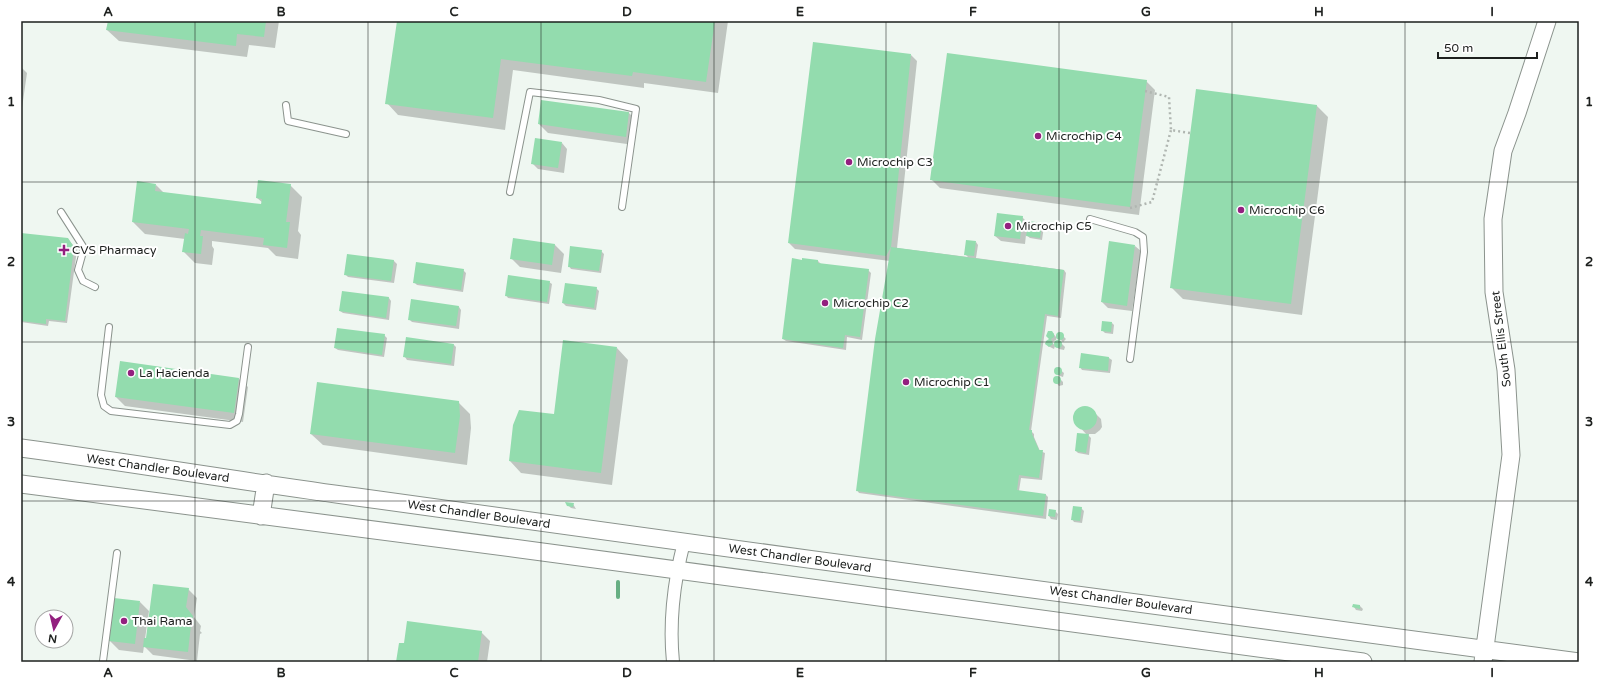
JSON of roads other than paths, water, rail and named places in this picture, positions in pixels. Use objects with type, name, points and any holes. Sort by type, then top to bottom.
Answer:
[{"type":"main road","name":"South Ellis Street","points":[[1484,656],[1511,455],[1506,370],[1494,292],[1494,219],[1503,151],[1547,21]]},
{"type":"main road","name":"West Chandler Boulevard","points":[[21,448],[1484,656],[1579,662]]},
{"type":"main road","points":[[21,484],[1363,662]]},
{"type":"main road","points":[[261,516],[266,484]]},
{"type":"street","points":[[673,662],[672,619],[676,571],[684,542]]},
{"type":"lane","points":[[510,192],[530,92],[598,100],[636,109],[622,207]]},
{"type":"lane","points":[[286,105],[288,121],[346,134]]},
{"type":"lane","points":[[61,212],[84,248],[78,270],[83,282],[94,287]]},
{"type":"lane","points":[[1090,219],[1136,232],[1143,237],[1144,252],[1130,359]]},
{"type":"lane","points":[[109,328],[101,395],[104,406],[111,411],[227,426],[233,424],[237,420],[239,414],[248,347]]},
{"type":"lane","points":[[103,661],[117,553]]},
{"type":"waterway","points":[[618,582],[618,597]]},
{"type":"place","name":"Microchip C4","points":[[1038,136]]},
{"type":"place","name":"Microchip C3","points":[[849,162]]},
{"type":"place","name":"Microchip C6","points":[[1241,210]]},
{"type":"place","name":"Microchip C5","points":[[1008,226]]},
{"type":"place","name":"CVS Pharmacy","points":[[64,250]]},
{"type":"place","name":"Microchip C2","points":[[825,303]]},
{"type":"place","name":"La Hacienda","points":[[131,373]]},
{"type":"place","name":"Microchip C1","points":[[906,382]]},
{"type":"place","name":"Thai Rama","points":[[124,621]]}]
